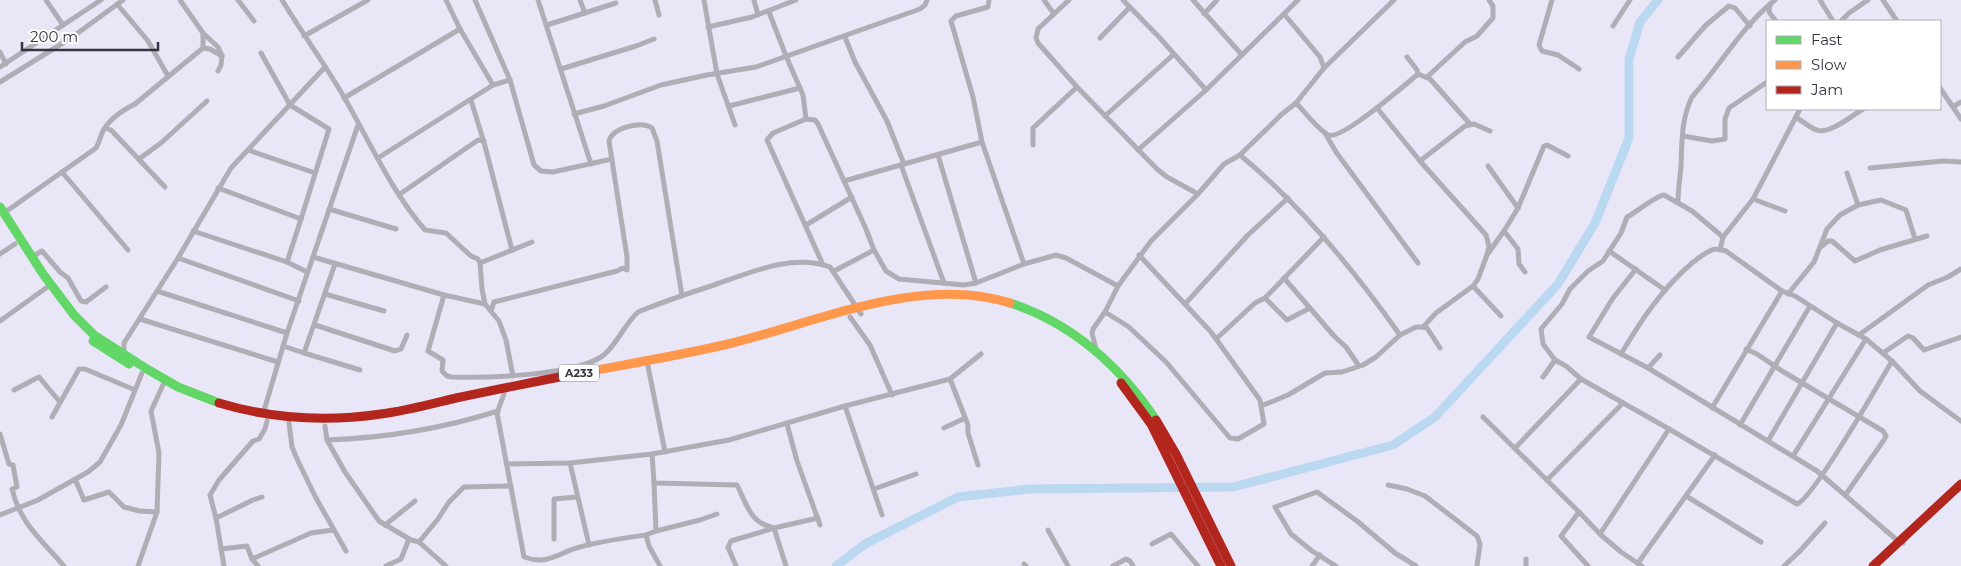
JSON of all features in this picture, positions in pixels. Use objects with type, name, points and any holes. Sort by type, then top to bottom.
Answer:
[{"type":"main road","name":"A233","points":[[1,213],[15,244],[46,288],[76,326],[100,347],[163,386],[188,399],[223,411],[265,417],[319,419],[359,417],[731,350],[850,317],[860,312],[957,300],[996,307],[1051,328],[1083,349],[1124,386],[1172,454],[1199,523],[1221,566]]},
{"type":"main road","name":"A233","points":[[1,213],[31,257],[79,320],[101,341],[113,346],[162,378],[191,393],[224,406],[289,423],[325,426],[384,420],[504,394],[527,386],[728,343],[860,312],[905,299],[941,295],[970,295],[998,300],[1025,309],[1053,322],[1096,351],[1128,382],[1149,406],[1231,566]]},
{"type":"main road","points":[[1873,566],[1961,486]]},
{"type":"main road","points":[[1882,566],[1900,542]]},
{"type":"street","points":[[46,0],[63,25]]},
{"type":"street","points":[[0,67],[101,0]]},
{"type":"street","points":[[0,82],[71,38],[123,0]]},
{"type":"street","points":[[180,0],[203,33],[218,47],[222,56],[218,71]]},
{"type":"street","points":[[238,0],[254,21]]},
{"type":"street","points":[[282,0],[344,98],[358,125],[412,214],[426,230],[446,233],[471,256],[478,259],[486,304],[499,321],[506,340],[513,376]]},
{"type":"street","points":[[304,36],[368,0]]},
{"type":"street","points":[[446,0],[460,29],[494,85]]},
{"type":"street","points":[[475,0],[510,80],[534,165],[545,172],[553,172],[612,159]]},
{"type":"street","points":[[538,0],[591,164]]},
{"type":"street","points":[[580,0],[585,12]]},
{"type":"street","points":[[656,0],[659,15]]},
{"type":"street","points":[[704,0],[717,74],[734,125]]},
{"type":"street","points":[[754,0],[758,15]]},
{"type":"street","points":[[708,28],[769,12],[796,0]]},
{"type":"street","points":[[574,114],[604,106],[660,86],[756,67],[845,37],[920,8],[925,5],[927,0]]},
{"type":"street","points":[[989,0],[988,6],[956,16],[951,20],[982,142],[1024,264]]},
{"type":"street","points":[[1044,0],[1054,14]]},
{"type":"street","points":[[1069,0],[1038,30],[1036,38],[1077,87],[1138,150],[1167,177],[1198,194]]},
{"type":"street","points":[[1123,0],[1206,90]]},
{"type":"street","points":[[1193,0],[1242,55]]},
{"type":"street","points":[[1204,14],[1217,0]]},
{"type":"street","points":[[1138,150],[1206,90],[1298,0]]},
{"type":"street","points":[[1096,351],[1092,333],[1118,286],[1139,255],[1224,164],[1240,155],[1296,103],[1324,68],[1394,0]]},
{"type":"street","points":[[1427,77],[1465,42],[1477,36],[1493,18],[1494,6],[1488,0]]},
{"type":"street","points":[[1552,0],[1539,45],[1540,48],[1546,53],[1558,55],[1579,69]]},
{"type":"street","points":[[1613,26],[1630,0]]},
{"type":"street","points":[[1820,0],[1832,20]]},
{"type":"street","points":[[1842,20],[1868,0]]},
{"type":"street","points":[[1883,0],[1896,20]]},
{"type":"street","points":[[1678,202],[1684,119],[1692,97],[1750,26],[1773,2]]},
{"type":"street","points":[[1769,12],[1773,2]]},
{"type":"street","points":[[547,25],[616,3]]},
{"type":"street","points":[[117,4],[148,41],[168,76]]},
{"type":"street","points":[[1678,57],[1706,25],[1729,6],[1735,8],[1750,26]]},
{"type":"street","points":[[1100,38],[1129,8]]},
{"type":"street","points":[[1763,11],[1769,12],[1775,20]]},
{"type":"street","points":[[769,12],[803,95],[806,119]]},
{"type":"street","points":[[1284,14],[1320,57],[1324,68]]},
{"type":"street","points":[[344,98],[460,29]]},
{"type":"street","points":[[203,33],[203,48]]},
{"type":"street","points":[[845,37],[855,62],[887,121],[944,283]]},
{"type":"street","points":[[561,69],[654,39]]},
{"type":"street","points":[[1,213],[96,148],[105,128],[123,110],[135,104],[203,48],[210,48],[222,56]]},
{"type":"street","points":[[0,52],[6,64]]},
{"type":"street","points":[[261,53],[290,105],[329,129],[287,262]]},
{"type":"street","points":[[1105,116],[1173,55]]},
{"type":"street","points":[[1407,57],[1418,74]]},
{"type":"street","points":[[124,354],[124,343],[178,258],[231,168],[325,67]]},
{"type":"street","points":[[1418,74],[1430,79],[1470,124]]},
{"type":"street","points":[[1325,133],[1333,136],[1339,135],[1377,108],[1418,74]]},
{"type":"street","points":[[378,158],[494,85],[510,80]]},
{"type":"street","points":[[1683,136],[1712,141],[1725,139],[1725,119],[1729,108],[1766,83]]},
{"type":"street","points":[[1033,145],[1033,128],[1077,87]]},
{"type":"street","points":[[729,106],[800,88]]},
{"type":"street","points":[[1941,89],[1961,119]]},
{"type":"street","points":[[472,100],[512,250]]},
{"type":"street","points":[[139,159],[161,143],[207,101]]},
{"type":"street","points":[[1954,106],[1961,102]]},
{"type":"street","points":[[1296,103],[1325,133],[1336,152],[1418,263]]},
{"type":"street","points":[[1377,108],[1420,161],[1486,235],[1489,246],[1478,279],[1423,326]]},
{"type":"street","points":[[1720,250],[1723,237],[1753,199],[1800,110]]},
{"type":"street","points":[[1797,118],[1823,132],[1832,129],[1861,110]]},
{"type":"street","points":[[824,265],[767,140],[774,133],[806,119],[815,120],[818,124],[852,196],[874,250],[886,271],[894,277],[964,285],[976,283],[1050,255],[1060,255],[1118,286]]},
{"type":"street","points":[[490,311],[494,302],[623,268],[627,270],[627,257],[609,141],[613,133],[643,124],[652,128],[657,141],[682,296]]},
{"type":"street","points":[[1420,161],[1465,126],[1470,124],[1479,125],[1490,131]]},
{"type":"street","points":[[224,566],[210,495],[214,486],[253,441],[259,439],[265,429],[265,417],[278,362],[358,125]]},
{"type":"street","points":[[105,128],[111,130],[165,187]]},
{"type":"street","points":[[400,194],[478,140],[484,141]]},
{"type":"street","points":[[844,181],[982,142]]},
{"type":"street","points":[[1487,255],[1518,208],[1544,146],[1547,145],[1568,156]]},
{"type":"street","points":[[248,150],[315,173]]},
{"type":"street","points":[[938,155],[976,283]]},
{"type":"street","points":[[1240,155],[1272,181],[1324,237],[1400,335]]},
{"type":"street","points":[[1870,168],[1943,161],[1961,162]]},
{"type":"street","points":[[1488,166],[1518,208]]},
{"type":"street","points":[[62,172],[128,250]]},
{"type":"street","points":[[1847,173],[1858,205]]},
{"type":"street","points":[[218,188],[301,219]]},
{"type":"street","points":[[1723,237],[1678,202],[1660,195],[1627,217],[1621,233],[1603,261],[1588,271],[1570,289],[1562,304],[1541,329],[1543,344],[1555,360],[1566,366],[1581,379],[1796,504],[1805,500],[1822,475],[1892,361]]},
{"type":"street","points":[[806,225],[852,196]]},
{"type":"street","points":[[1185,304],[1248,235],[1288,198]]},
{"type":"street","points":[[1753,199],[1785,211]]},
{"type":"street","points":[[1788,294],[1814,262],[1828,229],[1840,216],[1858,205],[1881,200],[1906,210],[1915,239]]},
{"type":"street","points":[[329,209],[396,229]]},
{"type":"street","points":[[193,231],[287,262],[307,272]]},
{"type":"street","points":[[1504,231],[1518,249],[1519,264],[1525,272]]},
{"type":"street","points":[[1821,246],[1828,241],[1832,241],[1855,261],[1880,250],[1927,236]]},
{"type":"street","points":[[1216,339],[1255,303],[1265,298],[1324,237]]},
{"type":"street","points":[[480,263],[532,242]]},
{"type":"street","points":[[0,254],[15,244]]},
{"type":"street","points":[[31,257],[42,250],[68,278],[81,301],[86,302],[106,287]]},
{"type":"street","points":[[834,271],[874,250]]},
{"type":"street","points":[[1621,354],[1648,310],[1664,290],[1701,256],[1713,250],[1720,250],[1726,252],[1782,291],[1859,335],[1892,361],[1920,391],[1961,421]]},
{"type":"street","points":[[1609,251],[1664,290]]},
{"type":"street","points":[[1105,312],[1129,327],[1166,362],[1230,438],[1238,438],[1264,424],[1260,400],[1216,339],[1139,255]]},
{"type":"street","points":[[313,257],[444,295],[486,304]]},
{"type":"street","points":[[178,258],[298,301]]},
{"type":"street","points":[[304,353],[335,264]]},
{"type":"street","points":[[444,295],[428,351],[443,360],[444,374],[451,377],[513,376],[579,366],[592,362],[611,348],[638,312],[773,266],[787,264],[824,265],[834,271],[860,312]]},
{"type":"street","points":[[1636,269],[1613,298],[1589,337],[1648,368],[1822,475],[1900,542]]},
{"type":"street","points":[[1859,335],[1928,285],[1948,277],[1961,269]]},
{"type":"street","points":[[1284,278],[1334,336],[1346,347],[1358,366]]},
{"type":"street","points":[[1472,286],[1501,316]]},
{"type":"street","points":[[0,321],[46,288]]},
{"type":"street","points":[[157,291],[287,333]]},
{"type":"street","points":[[1712,408],[1782,291]]},
{"type":"street","points":[[325,294],[384,311]]},
{"type":"street","points":[[1265,298],[1288,320],[1310,308]]},
{"type":"street","points":[[1740,425],[1810,306]]},
{"type":"street","points":[[850,317],[870,345],[892,395]]},
{"type":"street","points":[[140,319],[278,362]]},
{"type":"street","points":[[1768,441],[1801,382],[1837,324]]},
{"type":"street","points":[[314,325],[395,351],[401,349],[407,335]]},
{"type":"street","points":[[1261,406],[1288,395],[1325,373],[1342,372],[1376,357],[1400,335],[1416,327],[1423,326],[1428,328],[1440,348]]},
{"type":"street","points":[[1883,353],[1908,336],[1913,338],[1924,350],[1961,337]]},
{"type":"street","points":[[1793,456],[1866,340]]},
{"type":"street","points":[[113,346],[124,343]]},
{"type":"street","points":[[284,346],[360,370]]},
{"type":"street","points":[[1746,349],[1757,354],[1858,418],[1883,431],[1886,436],[1846,494]]},
{"type":"street","points":[[506,464],[570,464],[652,454],[729,440],[845,406],[950,379],[981,354]]},
{"type":"street","points":[[1648,368],[1660,355]]},
{"type":"street","points":[[1543,377],[1555,360]]},
{"type":"street","points":[[648,366],[665,452]]},
{"type":"street","points":[[52,417],[76,373],[82,368],[135,390]]},
{"type":"street","points":[[0,514],[19,508],[75,479],[100,462],[121,425],[142,373]]},
{"type":"street","points":[[14,390],[39,377],[60,402]]},
{"type":"street","points":[[950,379],[965,418],[978,465]]},
{"type":"street","points":[[1515,448],[1581,379]]},
{"type":"street","points":[[139,565],[157,512],[159,453],[151,411],[163,386]]},
{"type":"street","points":[[504,394],[498,411],[524,558],[534,561],[547,561],[559,558],[579,547],[646,535],[656,530],[718,514]]},
{"type":"street","points":[[1547,480],[1623,403]]},
{"type":"street","points":[[845,406],[882,516]]},
{"type":"street","points":[[327,440],[378,438],[404,434],[498,411]]},
{"type":"street","points":[[944,428],[965,418]]},
{"type":"street","points":[[1483,418],[1600,534],[1621,552],[1640,564],[1715,456]]},
{"type":"street","points":[[289,423],[292,447],[298,461],[333,530],[346,551]]},
{"type":"street","points":[[787,424],[797,461],[820,525]]},
{"type":"street","points":[[325,426],[327,440],[345,472],[379,521],[409,539],[419,542],[446,566]]},
{"type":"street","points":[[1600,534],[1669,429]]},
{"type":"street","points":[[0,434],[9,464],[13,465],[17,487],[12,488],[19,508],[32,532],[64,566]]},
{"type":"street","points":[[652,454],[656,530]]},
{"type":"street","points":[[570,464],[589,545]]},
{"type":"street","points":[[874,489],[916,474]]},
{"type":"street","points":[[75,479],[84,500],[109,492],[124,507],[140,511],[157,512]]},
{"type":"street","points":[[654,483],[737,485],[754,519],[764,526],[774,528]]},
{"type":"street","points":[[1388,485],[1407,489],[1425,496],[1477,536],[1480,544],[1477,566]]},
{"type":"street","points":[[419,542],[449,502],[464,487],[511,486]]},
{"type":"street","points":[[1336,566],[1291,534],[1275,507],[1317,492],[1357,521],[1395,553],[1416,566]]},
{"type":"street","points":[[554,539],[553,500],[577,496]]},
{"type":"street","points":[[1686,496],[1761,542]]},
{"type":"street","points":[[216,518],[262,497]]},
{"type":"street","points":[[385,525],[415,502]]},
{"type":"street","points":[[1579,512],[1561,536],[1588,566]]},
{"type":"street","points":[[736,566],[728,547],[731,541],[774,528],[818,518]]},
{"type":"street","points":[[1784,566],[1824,523]]},
{"type":"street","points":[[774,528],[786,566]]},
{"type":"street","points":[[252,559],[311,534],[333,530]]},
{"type":"street","points":[[1048,530],[1068,566]]},
{"type":"street","points":[[1152,544],[1171,534],[1198,566]]},
{"type":"street","points":[[646,535],[649,546],[660,566]]},
{"type":"street","points":[[386,566],[401,559],[409,539]]},
{"type":"street","points":[[221,549],[247,546],[252,559],[258,566]]},
{"type":"street","points":[[1312,566],[1320,555]]},
{"type":"street","points":[[1113,566],[1126,559],[1133,566]]},
{"type":"street","points":[[1526,559],[1526,566]]},
{"type":"waterway","points":[[836,566],[865,544],[958,497],[1029,489],[1233,487],[1393,445],[1435,417],[1558,284],[1595,223],[1629,138],[1629,59],[1640,22],[1658,0]]},
{"type":"traffic: fast","points":[[0,207],[43,274],[74,315],[94,335],[178,387],[219,403]]},
{"type":"traffic: fast","points":[[1010,303],[1054,322],[1093,349],[1127,382],[1156,420]]},
{"type":"traffic: fast","points":[[93,341],[129,364]]},
{"type":"traffic: slow","points":[[586,372],[728,344],[832,314],[904,298],[940,294],[976,296],[1010,303]]},
{"type":"traffic: jam","points":[[219,403],[279,416],[340,418],[400,411],[586,372]]},
{"type":"traffic: jam","points":[[1121,383],[1151,424],[1221,566]]},
{"type":"traffic: jam","points":[[1156,420],[1176,454],[1231,566]]},
{"type":"traffic: jam","points":[[1873,566],[1961,484]]}]
